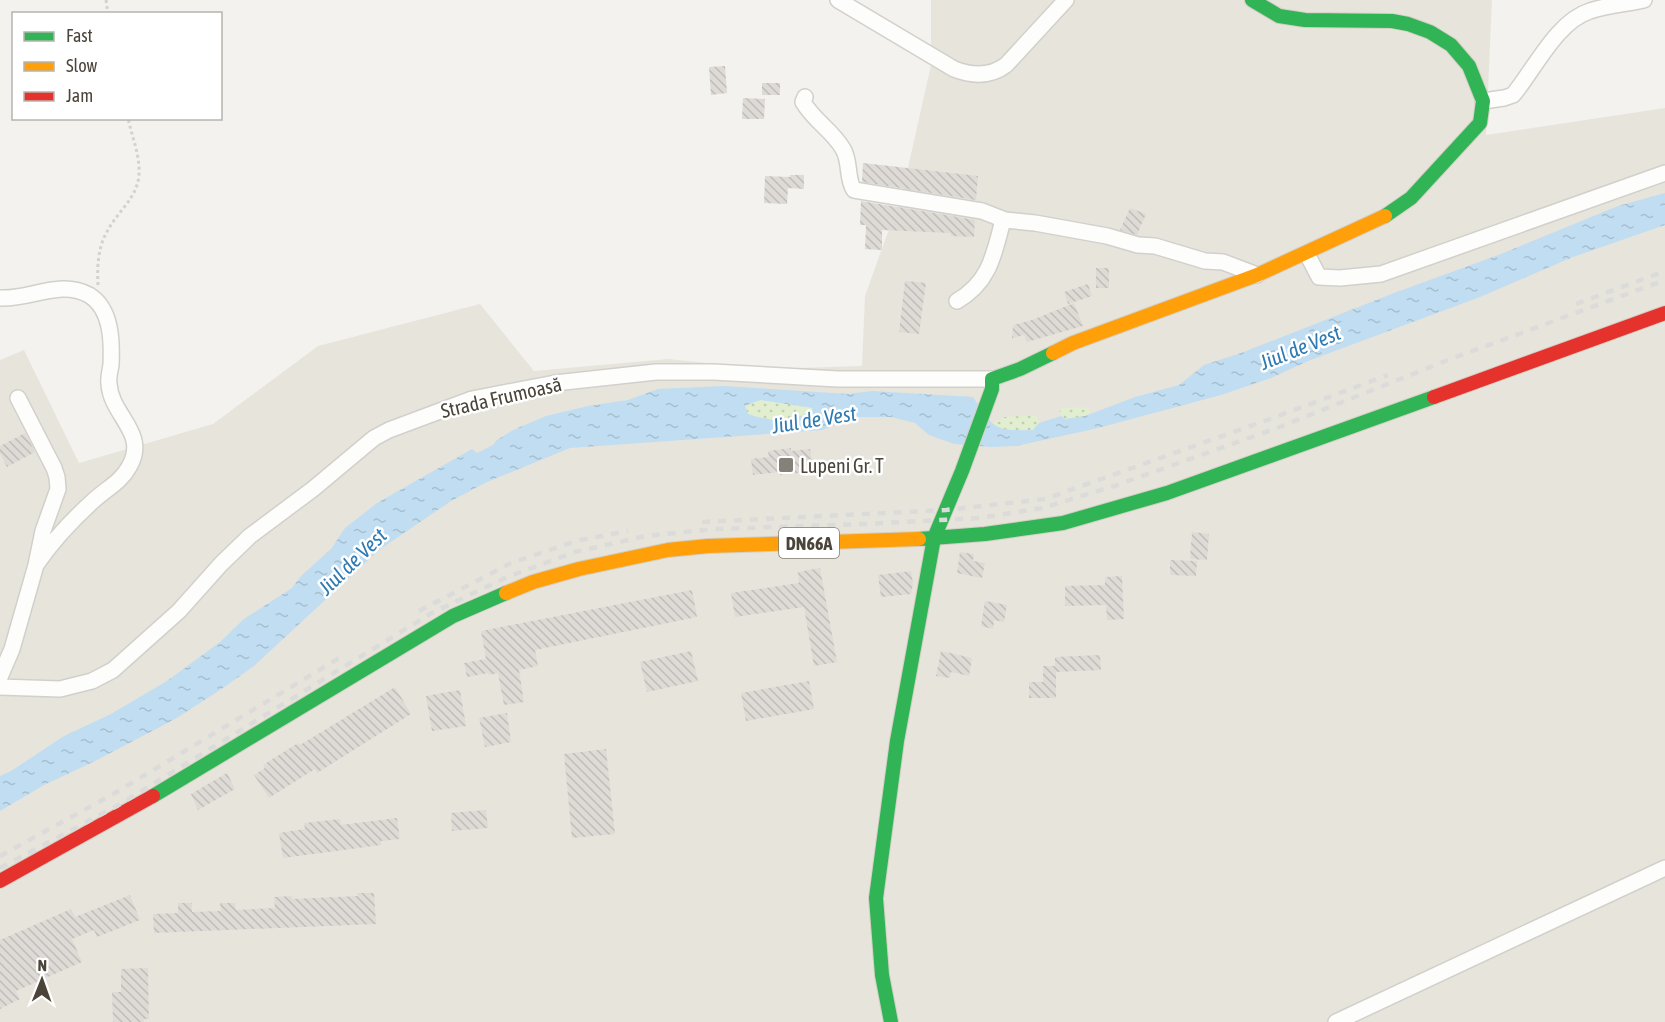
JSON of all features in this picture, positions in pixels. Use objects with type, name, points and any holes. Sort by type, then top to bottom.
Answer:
[{"type":"main road","points":[[891,1022],[882,975],[876,898],[897,741],[934,538],[962,471],[992,384],[1073,343],[1257,275],[1378,221],[1411,198],[1480,123],[1483,101],[1469,66],[1451,45],[1430,32],[1392,21],[1305,20],[1279,16],[1252,0]]},
{"type":"main road","name":"DN66A","points":[[0,881],[123,814],[453,616],[533,582],[579,569],[668,550],[708,546],[934,538],[985,534],[1063,523],[1167,493],[1665,313]]},
{"type":"street","points":[[838,0],[954,69],[967,74],[996,73],[1066,0]]},
{"type":"street","points":[[1483,101],[1513,95],[1561,30],[1576,18],[1588,11],[1644,0]]},
{"type":"street","points":[[805,97],[803,102],[810,114],[844,150],[848,162],[849,183],[854,190],[982,211],[1003,220],[1035,223],[1107,236],[1138,245],[1155,246],[1205,261],[1224,262],[1257,275]]},
{"type":"street","points":[[1307,254],[1319,277],[1340,278],[1381,274],[1665,173]]},
{"type":"street","points":[[957,301],[979,285],[986,274],[1003,220]]},
{"type":"street","points":[[0,298],[27,296],[58,288],[89,295],[98,303],[108,322],[111,343],[109,384],[113,401],[134,437],[135,454],[119,481],[99,495],[58,534],[36,565]]},
{"type":"street","name":"Strada Frumoasă","points":[[0,687],[60,688],[92,681],[113,670],[179,611],[221,564],[250,536],[313,489],[374,438],[410,421],[472,399],[555,382],[656,372],[712,372],[992,384]]},
{"type":"street","points":[[0,677],[12,649],[36,565],[43,531],[58,489],[57,477],[18,398]]},
{"type":"street","points":[[1336,1022],[1665,868]]},
{"type":"path","points":[[98,303],[98,268],[101,245],[108,229],[128,204],[136,188],[139,174],[137,153],[129,120]]},
{"type":"shaded area","points":[[931,0],[1492,0],[1486,135],[1665,108],[1665,1022],[0,1022],[0,360],[24,350],[79,463],[213,424],[318,346],[480,304],[534,371],[668,359],[766,369],[862,366],[865,296],[903,190],[931,65]]},
{"type":"green space","points":[[760,400],[814,407],[800,417],[783,420],[765,419],[748,414],[744,405]]},
{"type":"green space","points":[[1083,407],[1091,412],[1085,416],[1065,419],[1059,412],[1062,408]]},
{"type":"green space","points":[[1036,415],[1039,423],[1033,430],[1006,430],[991,424],[1004,417]]},
{"type":"water","name":"Jiul de Vest","points":[[1665,193],[1665,225],[1573,257],[1480,297],[1308,361],[1271,378],[1221,395],[1094,429],[1016,446],[992,447],[954,444],[929,435],[915,423],[891,417],[856,417],[822,430],[570,448],[487,482],[451,501],[379,550],[254,666],[220,690],[175,719],[44,785],[0,811],[0,776],[64,736],[111,714],[167,681],[220,642],[244,619],[292,588],[301,576],[331,549],[345,528],[377,503],[472,449],[477,453],[493,445],[513,430],[546,416],[628,400],[658,389],[724,386],[848,394],[872,391],[973,397],[996,426],[1010,430],[1033,430],[1039,423],[1061,416],[1065,419],[1085,416],[1135,397],[1179,385],[1204,365],[1501,254],[1618,206]],"holes":[[[760,400],[813,408],[800,417],[773,420],[748,414],[745,406]]]},
{"type":"building","points":[[725,66],[727,93],[711,95],[709,67]]},
{"type":"building","points":[[762,83],[780,83],[780,95],[762,95]]},
{"type":"building","points":[[743,98],[765,99],[764,119],[742,119]]},
{"type":"building","points":[[863,163],[978,176],[976,200],[862,182]]},
{"type":"building","points":[[790,175],[804,175],[804,189],[788,188],[787,204],[764,203],[765,176],[790,177]]},
{"type":"building","points":[[861,201],[975,220],[974,237],[951,236],[951,233],[882,230],[882,250],[865,249],[866,225],[860,225]]},
{"type":"building","points":[[1130,208],[1146,214],[1137,235],[1120,230]]},
{"type":"building","points":[[1096,268],[1109,268],[1109,288],[1096,288]]},
{"type":"building","points":[[905,281],[926,283],[919,334],[899,332]]},
{"type":"building","points":[[1088,284],[1092,296],[1068,304],[1064,292]]},
{"type":"building","points":[[1074,303],[1083,326],[1027,342],[1024,335],[1012,338],[1013,325]]},
{"type":"building","points":[[25,433],[35,452],[7,467],[0,453],[0,446]]},
{"type":"building","points":[[791,448],[791,451],[810,449],[812,460],[806,461],[807,472],[753,475],[751,459],[769,457],[768,451]]},
{"type":"building","points":[[1192,532],[1209,534],[1207,560],[1190,559]]},
{"type":"building","points":[[960,552],[974,554],[973,561],[985,563],[982,578],[957,573]]},
{"type":"building","points":[[1170,560],[1197,561],[1196,576],[1170,575]]},
{"type":"building","points":[[820,568],[837,662],[814,666],[804,607],[735,617],[731,593],[799,583],[798,572]]},
{"type":"building","points":[[911,571],[913,584],[911,594],[881,597],[878,575]]},
{"type":"building","points":[[1122,576],[1124,619],[1107,620],[1106,605],[1065,606],[1065,586],[1105,585],[1105,577]]},
{"type":"building","points":[[692,590],[697,617],[535,650],[538,666],[519,670],[524,702],[504,705],[498,673],[467,677],[464,663],[486,659],[481,631]]},
{"type":"building","points":[[985,601],[1007,605],[1004,622],[994,620],[993,629],[981,626]]},
{"type":"building","points":[[691,651],[698,681],[647,692],[640,662]]},
{"type":"building","points":[[941,651],[972,658],[969,676],[951,672],[950,678],[936,676]]},
{"type":"building","points":[[1100,655],[1101,670],[1056,672],[1056,698],[1029,698],[1029,682],[1043,682],[1043,666],[1055,666],[1055,657]]},
{"type":"building","points":[[809,681],[814,709],[746,721],[741,693]]},
{"type":"building","points":[[395,687],[411,714],[317,773],[315,769],[269,798],[254,775],[265,768],[263,765]]},
{"type":"building","points":[[460,690],[466,726],[432,731],[426,696]]},
{"type":"building","points":[[507,713],[511,742],[485,747],[479,718]]},
{"type":"building","points":[[606,749],[615,834],[572,838],[564,754]]},
{"type":"building","points":[[227,773],[235,789],[198,810],[191,794]]},
{"type":"building","points":[[486,810],[488,828],[452,831],[451,813]]},
{"type":"building","points":[[397,818],[400,839],[381,841],[381,845],[283,858],[279,833],[305,829],[304,823],[340,819],[341,825]]},
{"type":"building","points":[[357,893],[374,893],[376,924],[154,933],[153,914],[178,913],[178,903],[192,903],[192,912],[221,911],[220,903],[235,903],[236,910],[275,908],[274,897],[292,896],[292,899],[358,896]]},
{"type":"building","points":[[130,895],[140,920],[97,937],[94,930],[72,939],[82,962],[16,991],[20,999],[0,1009],[0,940],[71,909],[75,917]]},
{"type":"building","points":[[148,968],[149,1019],[144,1019],[144,1022],[113,1022],[112,992],[121,992],[121,969]]},
{"type":"railway","points":[[1576,304],[1665,271]]},
{"type":"railway","points":[[0,868],[117,806],[430,614],[507,577],[575,552],[646,536],[714,529],[979,518],[1043,508],[1117,485],[1277,428],[1448,360],[1665,280]]},
{"type":"railway","points":[[702,522],[946,510],[1045,499],[1388,375]]},
{"type":"railway","points":[[419,611],[511,563],[576,541],[628,531]]},
{"type":"railway","points":[[0,856],[115,793],[339,658]]},
{"type":"traffic: fast","points":[[1252,0],[1279,16],[1305,20],[1392,21],[1408,24],[1430,32],[1451,45],[1469,66],[1483,101],[1480,123],[1411,198],[1385,216]]},
{"type":"traffic: fast","points":[[891,1022],[882,975],[876,898],[897,741],[934,538],[992,389],[992,379],[1053,353]]},
{"type":"traffic: fast","points":[[919,539],[985,534],[1063,523],[1167,493],[1434,397]]},
{"type":"traffic: fast","points":[[153,796],[453,616],[506,593]]},
{"type":"traffic: slow","points":[[1053,353],[1073,343],[1257,275],[1385,216]]},
{"type":"traffic: slow","points":[[506,593],[533,582],[579,569],[668,550],[708,546],[919,539]]},
{"type":"traffic: jam","points":[[1434,397],[1665,313]]},
{"type":"traffic: jam","points":[[0,881],[153,796]]},
{"type":"place","name":"Lupeni Gr. T","points":[[786,465]]}]
